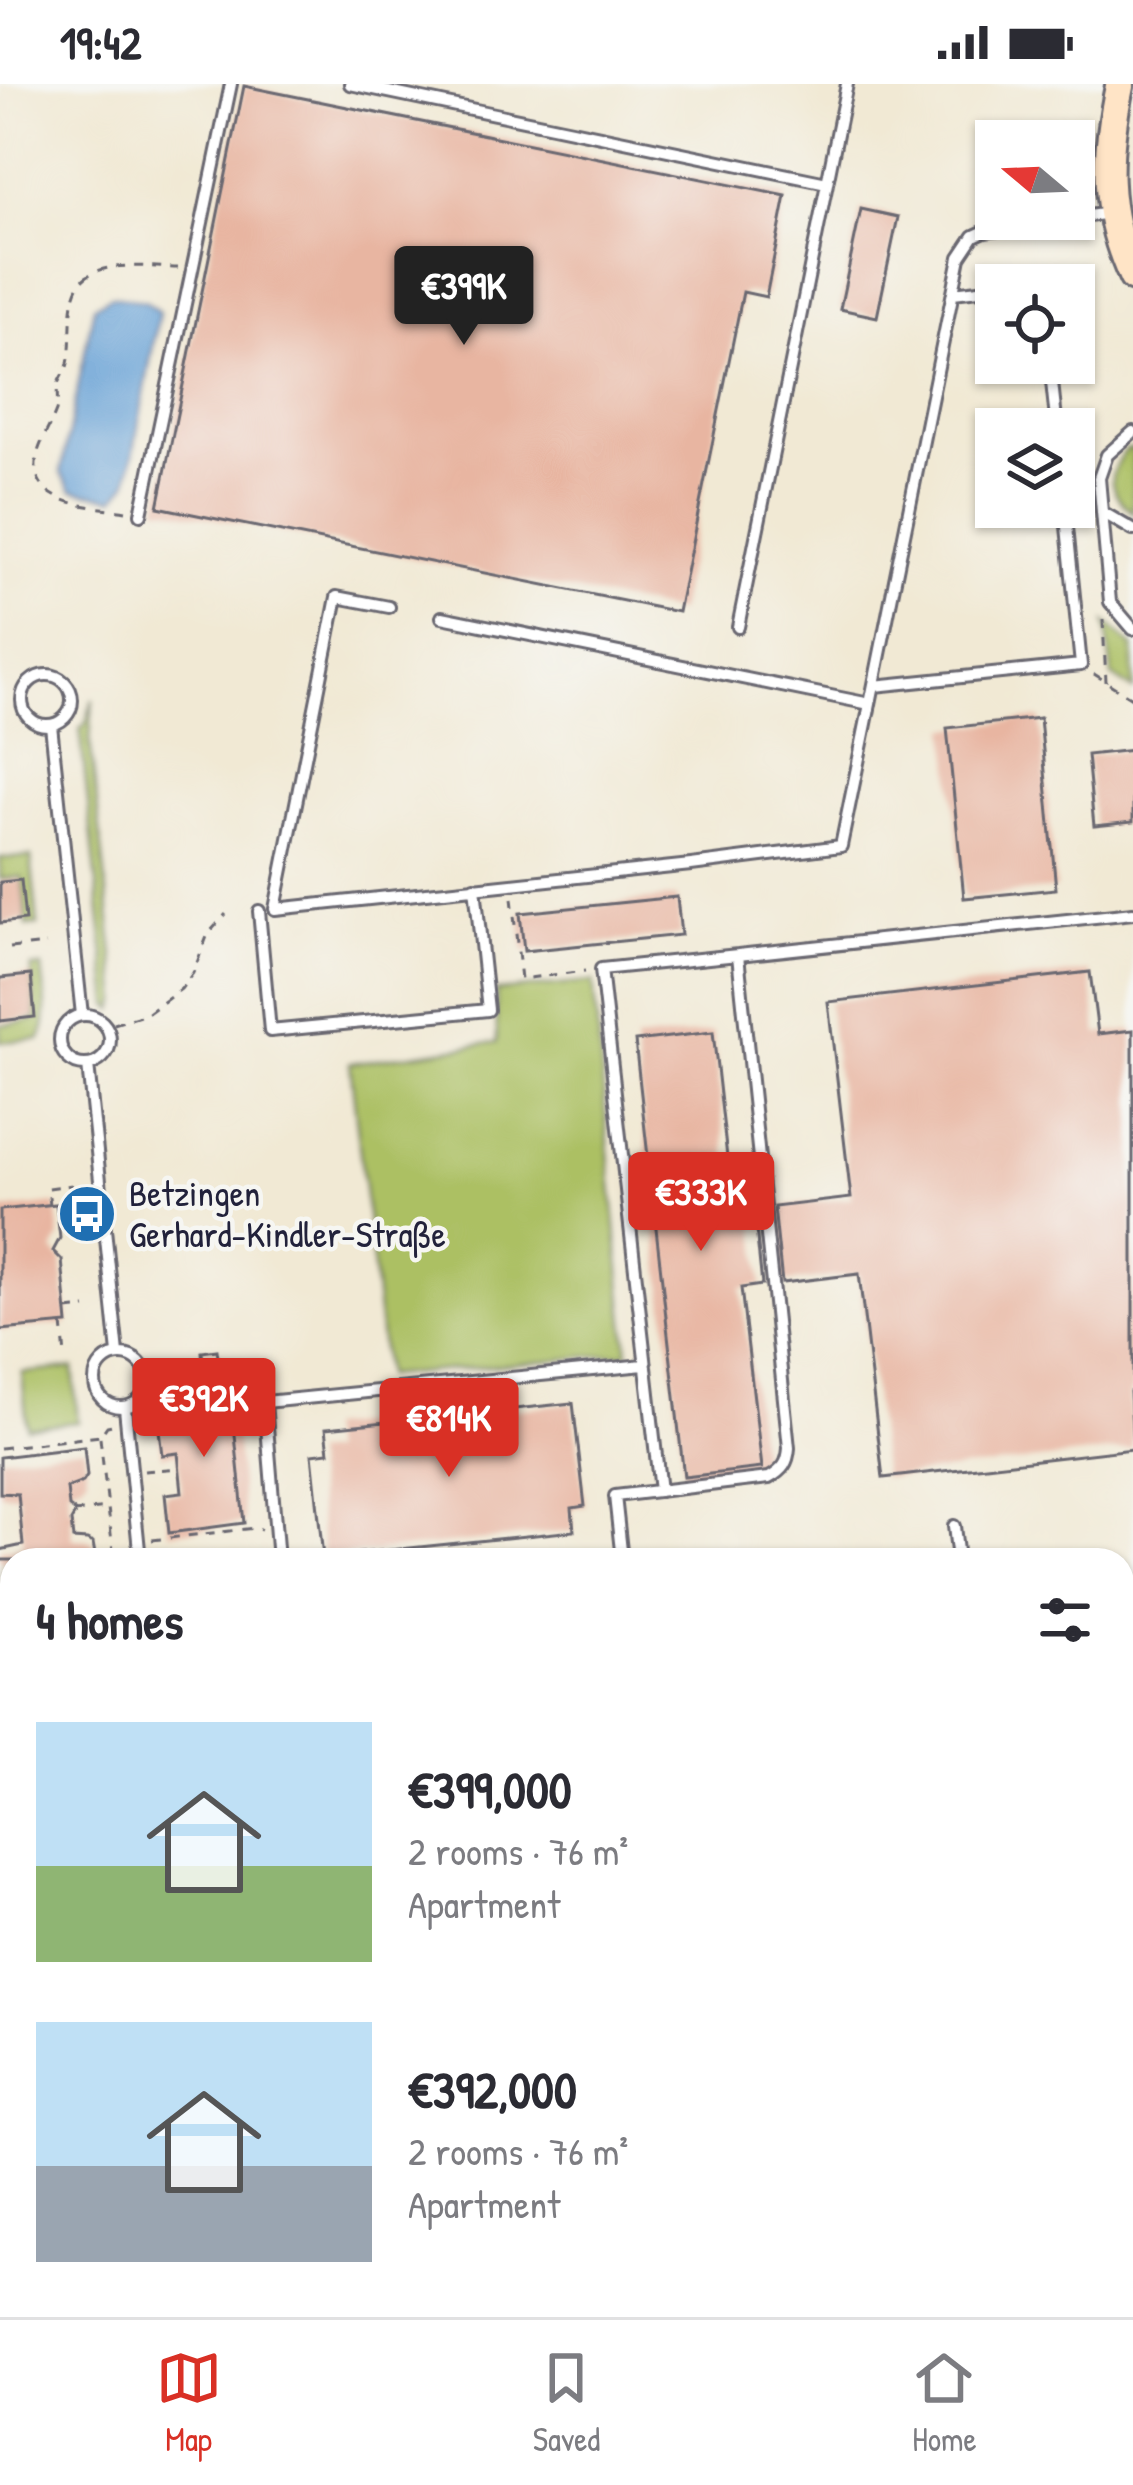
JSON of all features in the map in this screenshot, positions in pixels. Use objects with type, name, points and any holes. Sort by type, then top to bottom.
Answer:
[{"type":"street","points":[[1120,84],[1108,152],[1109,192],[1133,277]]},
{"type":"lane","points":[[141,514],[230,84]]},
{"type":"lane","points":[[350,84],[827,183]]},
{"type":"lane","points":[[738,627],[847,84]]},
{"type":"lane","points":[[1095,215],[1113,213]]},
{"type":"lane","points":[[389,607],[337,597],[275,909],[841,846],[960,257],[975,235]]},
{"type":"lane","points":[[953,292],[975,290]]},
{"type":"lane","points":[[1133,432],[1114,446],[1099,478],[1110,602],[1133,629]]},
{"type":"lane","points":[[1102,512],[1133,530]]},
{"type":"lane","points":[[874,686],[1081,665],[1067,528]]},
{"type":"lane","points":[[442,617],[870,704]]},
{"type":"lane","points":[[49,674],[60,678],[72,699],[62,720],[51,725],[39,724],[22,707],[27,684],[49,674]]},
{"type":"lane","points":[[51,725],[82,1015]]},
{"type":"lane","points":[[259,910],[270,1031],[488,1010],[475,887]]},
{"type":"lane","points":[[660,1491],[601,969],[1133,914]]},
{"type":"lane","points":[[621,1548],[615,1496],[769,1478],[788,1460],[738,955]]},
{"type":"lane","points":[[82,1015],[102,1022],[110,1036],[106,1053],[88,1065],[70,1061],[59,1042],[66,1023],[82,1015]]},
{"type":"lane","points":[[88,1065],[118,1354]]},
{"type":"lane","points":[[118,1354],[140,1363],[148,1382],[146,1392],[125,1414],[102,1400],[94,1381],[103,1362],[118,1354]]},
{"type":"lane","points":[[277,1548],[265,1402],[644,1365]]},
{"type":"lane","points":[[125,1414],[139,1548]]},
{"type":"lane","points":[[954,1526],[957,1548]]},
{"type":"path","points":[[141,514],[53,495],[41,485],[35,468],[39,448],[58,406],[58,383],[68,363],[80,284],[109,268],[192,268]]},
{"type":"path","points":[[1106,682],[1102,617],[1110,602]]},
{"type":"path","points":[[1081,665],[1133,699]]},
{"type":"path","points":[[510,884],[521,979],[601,969]]},
{"type":"path","points":[[114,1024],[148,1014],[181,989],[193,973],[208,934],[226,914]]},
{"type":"path","points":[[10,948],[46,944]]},
{"type":"path","points":[[50,1205],[48,1188],[72,1185]]},
{"type":"path","points":[[67,1310],[86,1308]]},
{"type":"path","points":[[62,1324],[65,1356]]},
{"type":"path","points":[[113,1548],[100,1436],[125,1414]]},
{"type":"path","points":[[0,1448],[100,1436]]},
{"type":"path","points":[[130,1472],[179,1468]]},
{"type":"path","points":[[74,1512],[108,1508]]},
{"type":"path","points":[[138,1542],[255,1528]]},
{"type":"green space","points":[[1127,449],[1133,449],[1133,513],[1118,498],[1112,483],[1115,467]]},
{"type":"green space","points":[[1106,623],[1133,647],[1133,690],[1112,676]]},
{"type":"green space","points":[[93,699],[90,740],[119,1000],[115,1010],[110,1005],[80,729]]},
{"type":"green space","points":[[31,857],[38,925],[27,926],[22,877],[0,879],[0,858]]},
{"type":"green space","points":[[42,967],[46,1013],[40,1039],[0,1042],[0,1025],[36,1020],[31,968]]},
{"type":"green space","points":[[593,982],[628,1353],[385,1376],[350,1063],[497,1042],[496,991]]},
{"type":"green space","points":[[73,1368],[78,1422],[27,1427],[22,1373]]},
{"type":"water","points":[[111,296],[145,301],[159,312],[128,483],[115,498],[72,490],[61,473],[94,306]]},
{"type":"building","points":[[244,86],[786,196],[766,297],[743,292],[678,612],[158,507]]},
{"type":"building","points":[[861,209],[898,217],[877,317],[840,309]]},
{"type":"building","points":[[1040,718],[1056,889],[964,898],[947,728]]},
{"type":"building","points":[[1133,750],[1133,822],[1094,826],[1087,755]]},
{"type":"building","points":[[21,880],[25,920],[0,923],[0,882]]},
{"type":"building","points":[[677,897],[681,935],[524,951],[520,913]]},
{"type":"building","points":[[1090,972],[1098,1034],[1133,1030],[1133,1449],[883,1478],[859,1274],[782,1283],[774,1207],[851,1198],[828,1002]]},
{"type":"building","points":[[31,975],[35,1017],[0,1021],[0,978]]},
{"type":"building","points":[[713,1032],[733,1211],[754,1209],[762,1285],[741,1288],[762,1468],[684,1477],[635,1041]]},
{"type":"building","points":[[56,1204],[60,1238],[53,1251],[62,1260],[68,1324],[0,1330],[0,1210]]},
{"type":"building","points":[[217,1350],[225,1407],[232,1406],[244,1523],[169,1533],[165,1494],[182,1492],[178,1453],[162,1455],[157,1414],[207,1409],[202,1352]]},
{"type":"building","points":[[573,1403],[585,1506],[572,1508],[574,1531],[410,1548],[322,1548],[312,1454],[329,1452],[326,1428]]},
{"type":"building","points":[[84,1447],[87,1476],[67,1488],[69,1507],[76,1512],[71,1521],[73,1539],[87,1540],[94,1548],[9,1548],[23,1545],[18,1494],[0,1493],[0,1457]]},
{"type":"place","name":"Betzingen Gerhard-Kindler-Straße","points":[[87,1214]]}]
